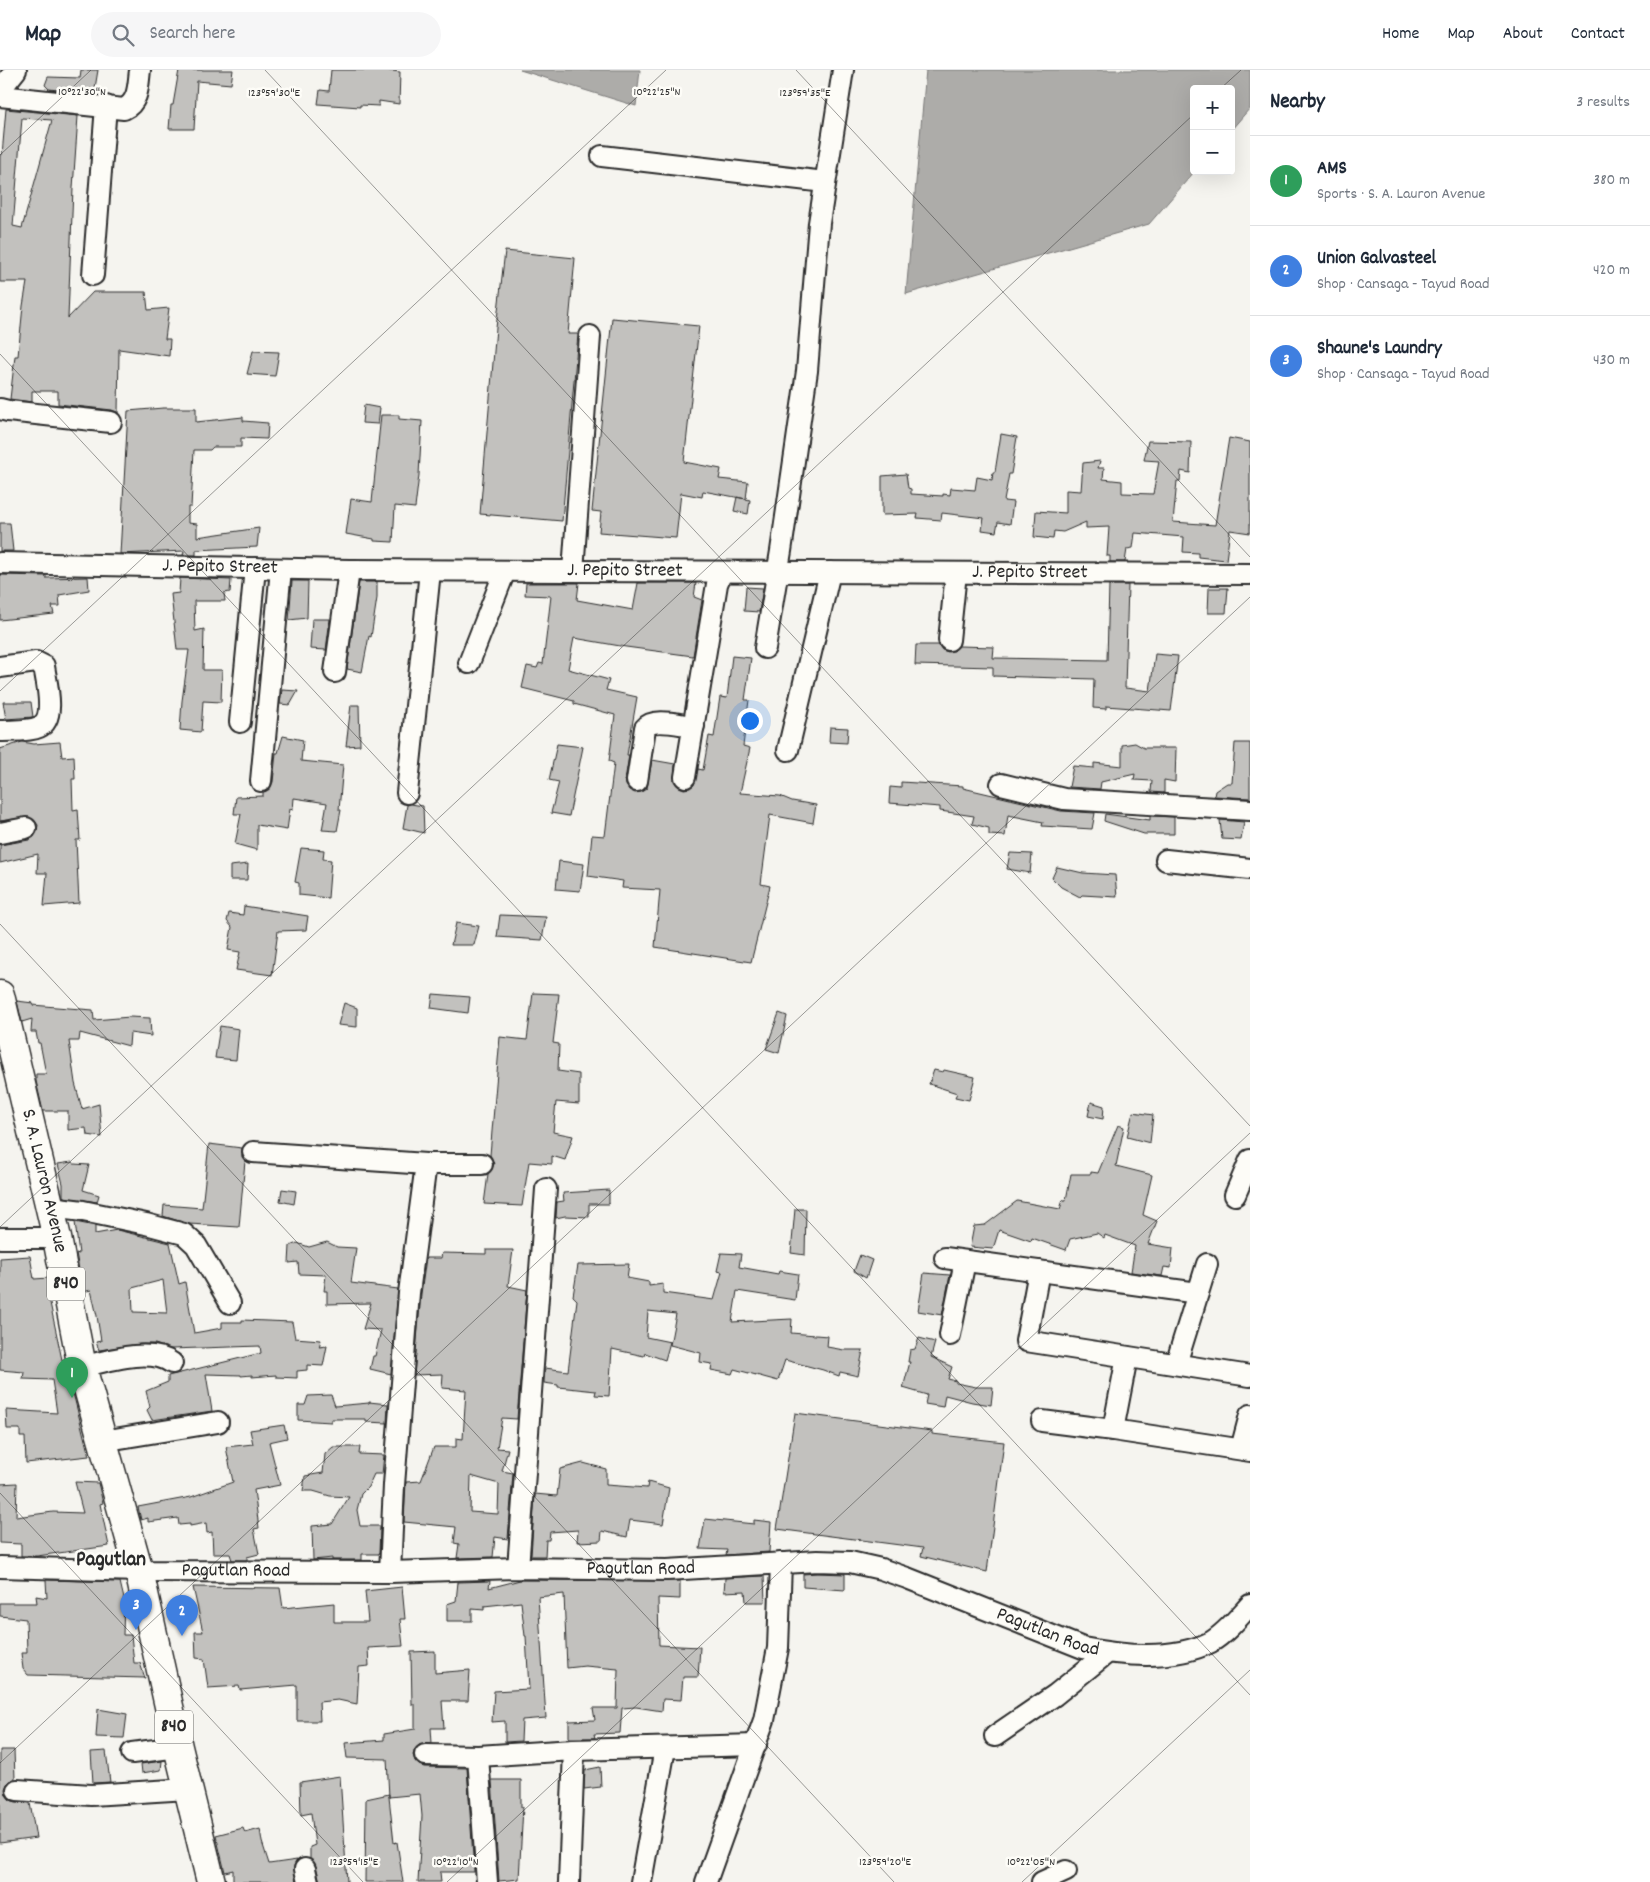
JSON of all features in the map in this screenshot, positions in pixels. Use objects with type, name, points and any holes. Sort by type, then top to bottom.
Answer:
[{"type":"highway","name":"S. A. Lauron Avenue","points":[[0,995],[57,1238],[82,1367],[139,1571]]},
{"type":"highway","name":"840","points":[[139,1571],[178,1747],[211,1882]]},
{"type":"street","points":[[0,90],[16,70]]},
{"type":"street","points":[[1,105],[106,106],[124,109],[130,106],[137,95],[140,70]]},
{"type":"street","points":[[765,648],[807,371],[819,223],[843,70]]},
{"type":"street","points":[[93,275],[106,106]]},
{"type":"street","points":[[602,156],[825,182]]},
{"type":"street","points":[[573,571],[590,336]]},
{"type":"street","points":[[0,409],[110,422]]},
{"type":"street","name":"J. Pepito Street","points":[[0,563],[430,571],[1250,574]]},
{"type":"street","points":[[240,722],[255,568]]},
{"type":"street","points":[[261,781],[281,569]]},
{"type":"street","points":[[335,672],[349,570]]},
{"type":"street","points":[[407,793],[430,571]]},
{"type":"street","points":[[469,663],[506,571]]},
{"type":"street","points":[[686,777],[717,584],[722,572]]},
{"type":"street","points":[[788,750],[830,572]]},
{"type":"street","points":[[949,640],[956,573]]},
{"type":"street","points":[[0,667],[36,662],[44,666],[50,703],[48,717],[44,724],[38,728],[0,731]]},
{"type":"street","points":[[638,781],[645,728],[648,725],[656,722],[694,726]]},
{"type":"street","points":[[1001,784],[1064,799],[1250,810]]},
{"type":"street","points":[[0,833],[26,828]]},
{"type":"street","points":[[1166,860],[1250,869]]},
{"type":"street","points":[[253,1152],[426,1164],[482,1164]]},
{"type":"street","points":[[1235,1195],[1250,1160]]},
{"type":"street","points":[[390,1572],[394,1485],[408,1303],[426,1164]]},
{"type":"street","points":[[518,1568],[546,1189]]},
{"type":"street","points":[[50,1207],[83,1211],[184,1234],[196,1245],[230,1304]]},
{"type":"street","points":[[0,1238],[57,1238]]},
{"type":"street","points":[[950,1335],[955,1260],[1198,1293]]},
{"type":"street","points":[[1176,1364],[1207,1264]]},
{"type":"street","points":[[1039,1271],[1026,1341],[1250,1376]]},
{"type":"street","points":[[82,1367],[126,1357],[155,1356],[165,1358],[172,1363]]},
{"type":"street","points":[[1113,1430],[1127,1357]]},
{"type":"street","points":[[1042,1421],[1246,1450],[1250,1415]]},
{"type":"street","points":[[102,1441],[218,1422]]},
{"type":"street","name":"Pagutlan Road","points":[[0,1567],[139,1571],[390,1572],[518,1568],[667,1570],[781,1563],[850,1562],[881,1569],[1083,1648],[1107,1653],[1163,1655],[1188,1651],[1212,1641],[1230,1627],[1250,1605]]},
{"type":"street","points":[[706,1882],[764,1720],[778,1648],[781,1563]]},
{"type":"street","points":[[995,1736],[1055,1695],[1107,1653]]},
{"type":"street","points":[[425,1755],[478,1756],[574,1750],[756,1745]]},
{"type":"street","points":[[132,1753],[178,1747]]},
{"type":"street","points":[[641,1882],[665,1748]]},
{"type":"street","points":[[570,1882],[574,1750]]},
{"type":"street","points":[[478,1756],[487,1882]]},
{"type":"street","points":[[17,1790],[91,1795],[188,1789]]},
{"type":"street","points":[[1042,1882],[1066,1871]]},
{"type":"shaded area","points":[[520,70],[640,70],[636,106]]},
{"type":"shaded area","points":[[926,70],[1250,70],[1250,108],[1235,125],[1235,85],[1190,85],[1190,175],[1192,175],[1149,224],[906,294]]},
{"type":"building","points":[[81,70],[98,70],[94,94],[49,89],[45,85],[48,77],[80,78]]},
{"type":"building","points":[[179,70],[233,70],[231,84],[197,81],[194,129],[169,129],[171,105],[173,105]]},
{"type":"building","points":[[331,70],[384,70],[400,72],[399,104],[379,101],[379,106],[360,105],[360,107],[318,104],[320,90],[329,91]]},
{"type":"building","points":[[6,109],[78,116],[68,318],[93,292],[146,292],[148,310],[169,308],[165,339],[170,339],[169,356],[119,349],[118,413],[112,410],[58,404],[58,391],[32,391],[32,402],[10,399],[15,356],[18,356],[27,282],[0,282],[0,155],[2,155]],"holes":[[[22,118],[52,120],[22,228],[13,226]]]},
{"type":"building","points":[[505,251],[575,258],[568,334],[578,334],[562,521],[480,514],[496,328]]},
{"type":"building","points":[[612,318],[699,326],[684,462],[721,469],[719,479],[748,482],[746,499],[703,491],[702,497],[681,493],[676,538],[599,532],[601,512],[592,511]]},
{"type":"building","points":[[253,351],[279,352],[275,376],[247,374]]},
{"type":"building","points":[[364,405],[380,408],[378,424],[362,423]]},
{"type":"building","points":[[196,408],[196,422],[243,417],[243,421],[268,423],[267,439],[241,438],[241,447],[213,447],[210,450],[194,450],[191,507],[188,507],[188,523],[197,524],[197,537],[259,528],[257,547],[196,550],[196,555],[183,555],[184,551],[120,554],[128,411]]},
{"type":"building","points":[[381,415],[399,415],[399,419],[422,421],[415,508],[395,506],[393,542],[374,541],[374,539],[346,534],[351,499],[372,502]]},
{"type":"building","points":[[1001,434],[1017,437],[1004,501],[1013,502],[1010,524],[998,522],[996,532],[982,530],[984,518],[942,513],[941,520],[917,518],[918,514],[882,515],[882,476],[906,474],[911,494],[943,496],[943,494],[950,495],[951,488],[975,490],[977,477],[992,480]]},
{"type":"building","points":[[1229,438],[1250,442],[1250,533],[1230,530],[1226,560],[1198,557],[1198,553],[1183,552],[1184,537],[1135,533],[1133,548],[1127,549],[1125,562],[1110,562],[1110,556],[1107,556],[1109,527],[1086,528],[1086,522],[1063,532],[1054,531],[1053,539],[1034,537],[1036,511],[1066,513],[1066,490],[1081,491],[1083,463],[1100,461],[1098,468],[1104,468],[1103,479],[1122,481],[1122,493],[1153,494],[1159,461],[1144,460],[1148,441],[1191,442],[1190,473],[1181,471],[1180,481],[1177,481],[1173,522],[1215,525]]},
{"type":"building","points":[[737,497],[750,500],[748,514],[734,511]]},
{"type":"building","points":[[0,523],[10,523],[13,551],[0,551]]},
{"type":"building","points":[[0,575],[46,576],[46,578],[88,577],[89,590],[59,595],[60,606],[52,606],[54,614],[0,620]]},
{"type":"building","points":[[180,578],[231,580],[230,592],[224,593],[225,601],[194,601],[195,631],[204,629],[203,670],[222,670],[221,702],[203,701],[201,732],[180,730],[189,650],[177,650],[171,594],[179,593]]},
{"type":"building","points":[[292,581],[308,581],[307,618],[289,620]]},
{"type":"building","points":[[359,582],[377,582],[377,598],[371,637],[369,636],[362,672],[347,669]]},
{"type":"building","points":[[526,583],[579,583],[577,600],[633,610],[638,583],[696,583],[694,597],[702,600],[693,656],[574,638],[568,669],[609,680],[606,690],[637,697],[627,755],[629,755],[625,780],[629,790],[635,793],[647,788],[652,760],[675,764],[674,781],[678,786],[684,789],[694,785],[698,769],[703,770],[709,736],[714,737],[720,697],[727,698],[732,656],[751,658],[745,700],[749,700],[743,746],[750,748],[740,793],[780,796],[792,801],[816,805],[813,823],[770,815],[761,884],[770,886],[751,962],[655,947],[660,890],[622,888],[623,881],[588,876],[592,835],[605,836],[614,763],[609,761],[615,715],[574,704],[574,701],[522,688],[527,666],[537,668],[539,663],[543,664],[551,596],[525,595]]},
{"type":"building","points":[[1109,585],[1128,585],[1125,688],[1150,691],[1155,654],[1178,656],[1171,711],[1106,706],[1106,709],[1093,708],[1094,679],[993,676],[993,667],[915,665],[916,645],[939,645],[942,650],[948,652],[954,651],[959,646],[994,647],[993,658],[1107,660]]},
{"type":"building","points":[[746,587],[763,588],[759,612],[744,611]]},
{"type":"building","points":[[1209,588],[1228,588],[1226,613],[1208,613]]},
{"type":"building","points":[[312,619],[330,619],[326,650],[310,649]]},
{"type":"building","points":[[282,690],[298,691],[290,705],[280,704]]},
{"type":"building","points":[[3,702],[31,702],[33,717],[6,719]]},
{"type":"building","points":[[351,705],[359,705],[360,745],[346,746]]},
{"type":"building","points":[[830,727],[848,728],[847,743],[829,742]]},
{"type":"building","points":[[283,736],[303,740],[301,761],[343,765],[339,810],[341,810],[337,831],[322,830],[327,803],[294,798],[293,810],[290,809],[287,830],[257,825],[257,850],[235,844],[241,814],[234,814],[236,797],[263,796],[263,792],[270,788],[273,782],[276,753],[278,753]]},
{"type":"building","points":[[22,742],[34,744],[60,742],[62,757],[74,756],[75,779],[72,779],[73,810],[78,809],[80,840],[76,840],[79,903],[44,906],[47,873],[37,873],[38,854],[0,863],[0,845],[29,840],[34,837],[37,831],[38,825],[29,817],[0,821],[0,749]]},
{"type":"building","points":[[1135,743],[1144,748],[1176,748],[1175,782],[1164,780],[1164,793],[1151,792],[1152,781],[1134,780],[1135,774],[1101,782],[1100,789],[1069,787],[1073,766],[1094,768],[1094,763],[1122,766],[1122,745]]},
{"type":"building","points":[[1235,743],[1250,743],[1250,798],[1214,796],[1215,791],[1227,783],[1232,783]]},
{"type":"building","points":[[557,744],[583,747],[569,816],[551,813],[559,782],[549,780]]},
{"type":"building","points":[[901,782],[963,786],[963,788],[1061,811],[1095,813],[1092,829],[1042,826],[1043,822],[1008,815],[1005,836],[989,835],[989,828],[972,824],[974,816],[940,811],[940,807],[889,803],[890,787],[901,788]]},
{"type":"building","points":[[407,805],[423,806],[424,833],[403,828]]},
{"type":"building","points":[[1105,814],[1150,820],[1150,816],[1174,817],[1174,834],[1144,834],[1104,821]]},
{"type":"building","points":[[1220,820],[1244,822],[1241,840],[1222,839]]},
{"type":"building","points":[[301,848],[324,850],[323,859],[331,860],[328,898],[299,895],[299,883],[295,882]]},
{"type":"building","points":[[1010,853],[1032,854],[1030,873],[1007,869]]},
{"type":"building","points":[[559,861],[584,864],[580,891],[556,889]]},
{"type":"building","points":[[248,864],[247,880],[230,880],[230,866]]},
{"type":"building","points":[[1057,867],[1083,873],[1115,875],[1117,897],[1082,895],[1080,897],[1061,887],[1052,878]]},
{"type":"building","points":[[244,906],[308,916],[306,930],[278,931],[272,975],[236,970],[240,952],[228,950],[232,927],[227,921],[229,913],[243,915]]},
{"type":"building","points":[[500,915],[546,917],[542,940],[497,937]]},
{"type":"building","points":[[456,923],[479,926],[474,945],[451,945]]},
{"type":"building","points":[[533,993],[559,994],[553,1043],[559,1044],[558,1071],[579,1074],[579,1104],[556,1102],[553,1132],[573,1136],[565,1160],[552,1156],[552,1164],[529,1162],[522,1206],[484,1204],[488,1174],[494,1164],[490,1155],[500,1037],[527,1040]]},
{"type":"building","points":[[433,994],[470,997],[468,1013],[431,1008]]},
{"type":"building","points":[[17,1001],[33,1003],[32,1005],[93,1010],[94,1020],[130,1017],[150,1018],[151,1036],[130,1033],[129,1046],[80,1033],[79,1041],[69,1041],[75,1083],[82,1109],[99,1104],[102,1137],[87,1135],[86,1128],[68,1130],[68,1111],[43,1111],[36,1081],[36,1074],[46,1074],[40,1043],[38,1043],[36,1032],[31,1032],[32,1019],[22,1022]]},
{"type":"building","points":[[344,1003],[357,1008],[357,1027],[338,1025]]},
{"type":"building","points":[[779,1013],[787,1016],[779,1053],[766,1049]]},
{"type":"building","points":[[220,1026],[239,1029],[236,1060],[215,1058]]},
{"type":"building","points":[[934,1070],[943,1072],[944,1070],[975,1077],[969,1100],[955,1097],[957,1093],[929,1084]]},
{"type":"building","points":[[1091,1102],[1104,1106],[1103,1119],[1088,1116]]},
{"type":"building","points":[[1133,1112],[1153,1115],[1150,1143],[1127,1137]]},
{"type":"building","points":[[1118,1125],[1124,1127],[1116,1166],[1152,1175],[1143,1215],[1157,1221],[1148,1244],[1173,1248],[1171,1268],[1164,1267],[1162,1276],[1131,1272],[1135,1246],[1105,1235],[1104,1238],[1097,1233],[1070,1239],[1066,1250],[1032,1238],[1031,1241],[999,1230],[993,1249],[970,1247],[974,1226],[985,1225],[1017,1201],[1060,1209],[1063,1200],[1066,1200],[1071,1174],[1098,1173]]},
{"type":"building","points":[[209,1144],[242,1148],[242,1157],[245,1161],[239,1227],[189,1224],[163,1216],[164,1205],[202,1208]]},
{"type":"building","points":[[72,1162],[74,1164],[89,1165],[83,1190],[99,1195],[97,1202],[63,1197],[63,1184],[58,1164]]},
{"type":"building","points":[[282,1189],[296,1191],[294,1204],[280,1201]]},
{"type":"building","points":[[609,1190],[609,1204],[589,1204],[589,1217],[565,1216],[556,1218],[557,1202],[564,1201],[563,1193]]},
{"type":"building","points":[[795,1209],[806,1209],[805,1255],[791,1253]]},
{"type":"building","points":[[75,1222],[95,1226],[95,1234],[117,1230],[170,1243],[179,1284],[185,1282],[194,1333],[222,1328],[222,1322],[242,1322],[242,1320],[292,1322],[295,1338],[321,1340],[319,1347],[327,1346],[323,1366],[307,1365],[307,1370],[297,1371],[297,1378],[276,1377],[276,1375],[252,1377],[252,1375],[206,1374],[212,1411],[152,1420],[147,1410],[150,1407],[146,1391],[168,1382],[168,1376],[261,1353],[260,1346],[171,1349],[155,1344],[140,1344],[99,1350],[96,1342],[101,1341],[97,1316],[91,1290],[83,1292],[76,1253],[79,1254]],"holes":[[[163,1280],[167,1313],[133,1312],[132,1288]]]},
{"type":"building","points":[[327,1242],[337,1247],[356,1248],[351,1283],[398,1289],[391,1374],[370,1369],[381,1330],[363,1329],[371,1303],[327,1304],[327,1291],[324,1291],[326,1275],[299,1274],[298,1262],[289,1263],[290,1246],[297,1243],[309,1247]]},
{"type":"building","points":[[486,1250],[513,1250],[508,1286],[527,1290],[517,1419],[502,1418],[497,1448],[508,1449],[502,1471],[513,1473],[508,1539],[495,1537],[493,1557],[457,1558],[459,1544],[454,1543],[456,1527],[404,1522],[406,1482],[421,1481],[434,1447],[456,1447],[456,1438],[463,1439],[466,1390],[442,1388],[443,1374],[414,1375],[421,1294],[426,1258],[441,1258],[442,1253],[486,1254]],"holes":[[[471,1476],[499,1484],[498,1514],[470,1512]]]},
{"type":"building","points":[[721,1253],[741,1254],[739,1267],[778,1274],[779,1271],[798,1274],[795,1300],[737,1291],[732,1322],[792,1319],[791,1333],[828,1336],[827,1347],[844,1350],[863,1350],[858,1376],[840,1372],[839,1376],[785,1360],[778,1381],[734,1369],[732,1374],[711,1370],[712,1364],[700,1362],[701,1353],[670,1345],[676,1314],[648,1311],[646,1337],[670,1342],[665,1360],[645,1353],[644,1356],[612,1349],[609,1396],[595,1395],[596,1391],[558,1387],[558,1385],[544,1383],[545,1368],[568,1371],[577,1300],[573,1296],[578,1265],[629,1264],[627,1278],[649,1282],[649,1286],[663,1284],[663,1293],[714,1300],[722,1272],[717,1271]]},
{"type":"building","points":[[860,1255],[872,1260],[866,1278],[854,1271]]},
{"type":"building","points":[[30,1256],[34,1279],[49,1278],[53,1298],[49,1298],[62,1360],[64,1359],[69,1390],[72,1389],[89,1456],[26,1463],[25,1437],[20,1437],[20,1429],[7,1429],[6,1410],[57,1413],[52,1380],[23,1379],[24,1372],[0,1370],[0,1258]]},
{"type":"building","points":[[924,1273],[950,1275],[942,1315],[918,1311]]},
{"type":"building","points":[[919,1338],[935,1342],[931,1357],[952,1367],[948,1379],[956,1381],[956,1383],[976,1387],[993,1387],[991,1405],[945,1395],[943,1407],[925,1404],[927,1395],[903,1388],[910,1362],[908,1362],[910,1350],[915,1349]]},
{"type":"building","points":[[331,1395],[335,1406],[369,1402],[388,1404],[387,1423],[366,1422],[366,1419],[331,1419],[331,1422],[298,1420],[298,1405],[305,1405],[308,1396]]},
{"type":"building","points":[[795,1413],[932,1431],[932,1434],[1004,1442],[987,1572],[921,1556],[923,1548],[777,1529]]},
{"type":"building","points":[[284,1425],[287,1438],[269,1442],[280,1485],[254,1490],[259,1528],[254,1529],[259,1554],[247,1557],[247,1560],[232,1560],[230,1554],[213,1554],[212,1532],[207,1533],[206,1523],[190,1526],[190,1524],[179,1525],[178,1518],[148,1522],[148,1518],[141,1520],[138,1507],[191,1497],[233,1482],[226,1447],[253,1444],[250,1430]]},
{"type":"building","points":[[333,1447],[360,1447],[359,1454],[384,1455],[382,1474],[374,1474],[368,1487],[361,1494],[357,1510],[360,1526],[380,1526],[379,1554],[362,1554],[362,1560],[332,1560],[332,1558],[313,1560],[312,1526],[332,1524],[349,1497],[303,1491],[305,1476],[323,1473],[325,1454]]},
{"type":"building","points":[[583,1463],[606,1469],[606,1485],[647,1488],[648,1482],[669,1488],[663,1524],[630,1520],[627,1537],[602,1531],[601,1541],[577,1542],[578,1530],[550,1532],[549,1540],[546,1540],[545,1556],[531,1556],[535,1494],[557,1496],[560,1469]]},
{"type":"building","points":[[75,1482],[98,1483],[103,1503],[100,1504],[109,1546],[37,1556],[21,1556],[21,1544],[0,1543],[0,1484],[17,1483],[16,1517],[53,1512],[83,1513]]},
{"type":"building","points":[[705,1519],[754,1524],[754,1520],[771,1522],[769,1552],[726,1555],[727,1550],[700,1549]]},
{"type":"building","points":[[803,1574],[845,1574],[845,1590],[803,1587]]},
{"type":"building","points":[[764,1576],[765,1602],[746,1602],[745,1591],[724,1592],[725,1578]]},
{"type":"building","points":[[46,1580],[120,1582],[124,1599],[123,1635],[131,1635],[134,1663],[140,1663],[145,1678],[28,1675],[23,1669],[21,1653],[27,1653],[26,1619],[0,1616],[0,1603],[37,1603],[36,1596],[47,1598]]},
{"type":"building","points":[[520,1580],[680,1581],[680,1599],[658,1598],[659,1645],[700,1647],[698,1677],[683,1677],[681,1700],[663,1699],[662,1711],[636,1707],[622,1708],[620,1733],[594,1734],[595,1738],[569,1738],[569,1721],[595,1720],[593,1708],[617,1708],[618,1669],[585,1666],[567,1668],[564,1594],[538,1597],[546,1718],[522,1720],[521,1741],[505,1742],[505,1721],[492,1722],[494,1691],[529,1689],[526,1636],[521,1602],[484,1606],[484,1610],[472,1609],[472,1621],[447,1621],[447,1604],[456,1601],[458,1582],[490,1581],[489,1588]]},
{"type":"building","points":[[193,1587],[280,1588],[283,1608],[334,1603],[334,1622],[368,1622],[365,1591],[402,1587],[405,1619],[400,1619],[403,1646],[368,1648],[369,1666],[359,1667],[357,1704],[338,1700],[319,1702],[320,1721],[297,1721],[297,1685],[240,1690],[239,1686],[208,1688],[204,1659],[196,1658],[195,1632],[203,1632]]},
{"type":"building","points":[[435,1651],[435,1673],[470,1670],[468,1701],[442,1701],[444,1728],[431,1728],[432,1743],[419,1745],[413,1755],[415,1761],[424,1767],[467,1768],[474,1872],[440,1872],[441,1882],[418,1882],[422,1816],[420,1794],[389,1797],[394,1843],[397,1842],[403,1882],[365,1882],[366,1799],[389,1794],[387,1759],[347,1758],[345,1743],[384,1740],[384,1734],[415,1729],[415,1705],[412,1705],[411,1652]]},
{"type":"building","points":[[98,1709],[127,1714],[124,1738],[96,1737]]},
{"type":"building","points":[[0,1750],[14,1750],[15,1779],[7,1784],[5,1789],[6,1795],[10,1800],[16,1802],[30,1803],[36,1838],[0,1843]]},
{"type":"building","points":[[106,1751],[110,1782],[93,1783],[91,1752]]},
{"type":"building","points":[[162,1761],[161,1770],[142,1773],[141,1764]]},
{"type":"building","points":[[600,1767],[601,1787],[584,1789],[585,1770]]},
{"type":"building","points":[[340,1776],[347,1882],[320,1882],[316,1866],[310,1859],[310,1847],[315,1845],[311,1813],[301,1815],[300,1782]]},
{"type":"building","points":[[492,1780],[521,1780],[521,1807],[523,1807],[519,1879],[499,1881]]},
{"type":"building","points":[[243,1828],[245,1833],[260,1829],[269,1864],[297,1860],[294,1866],[296,1882],[233,1882],[233,1870],[225,1872],[216,1835]]},
{"type":"place","name":"AMS","points":[[72,1398]]},
{"type":"place","name":"Shaune's Laundry","points":[[136,1630]]},
{"type":"place","name":"Union Galvasteel","points":[[182,1636]]},
{"type":"district","name":"Pagutlan","points":[[111,1561]]}]
